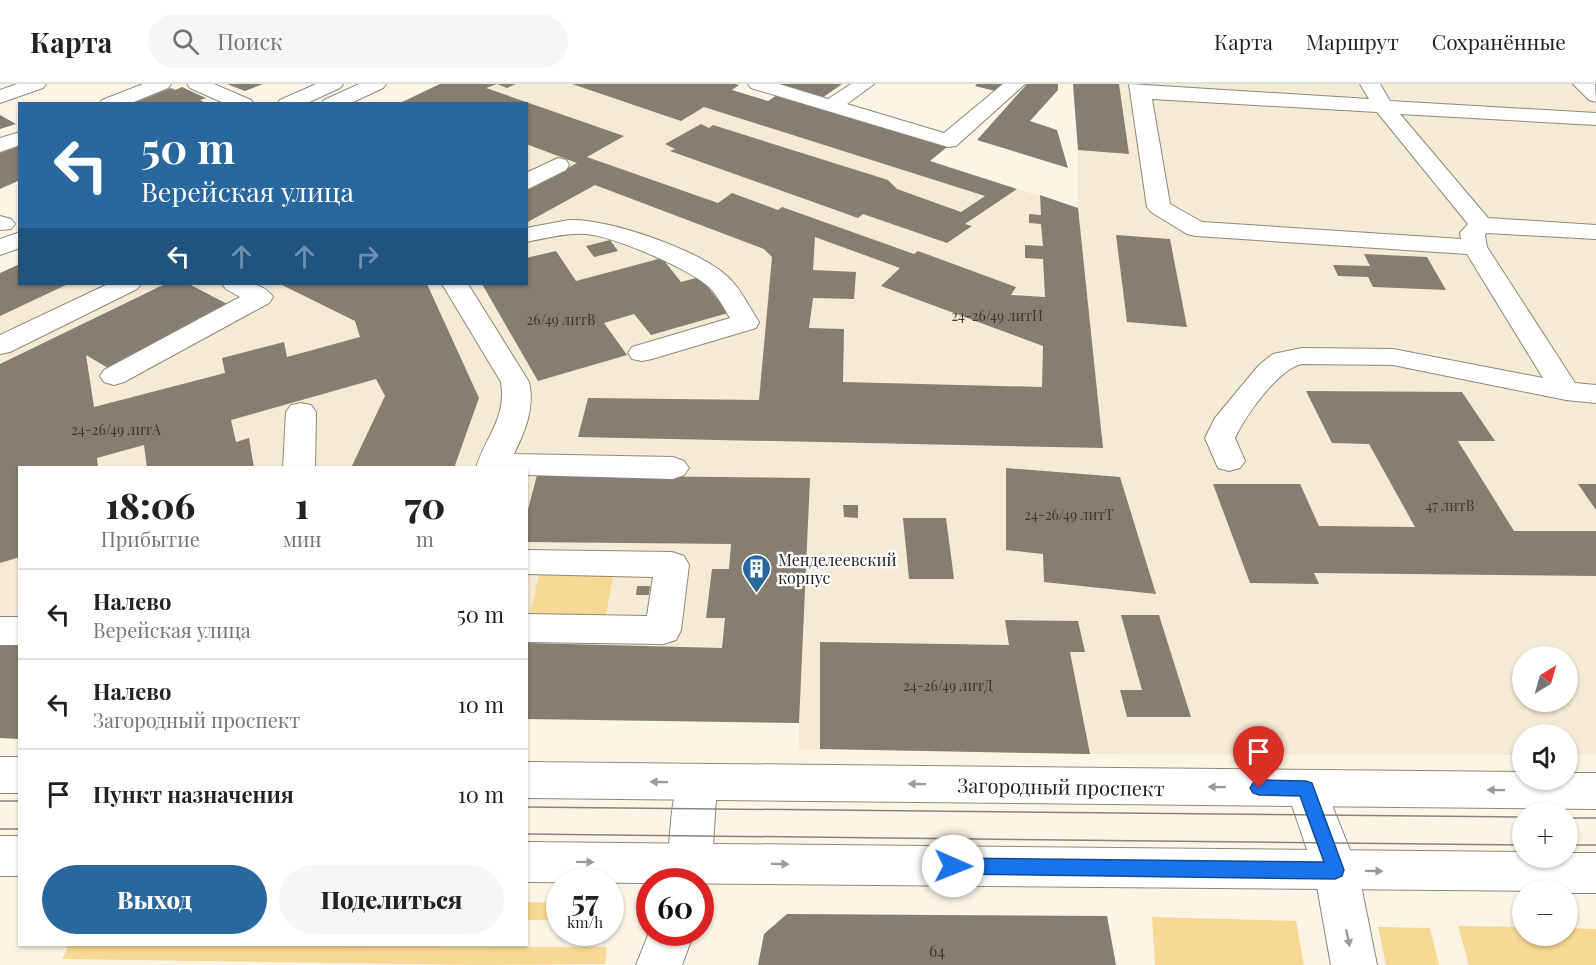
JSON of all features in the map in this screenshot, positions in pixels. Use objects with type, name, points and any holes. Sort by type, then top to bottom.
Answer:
[{"type":"main road","points":[[0,97],[36,84]]},
{"type":"main road","points":[[114,102],[161,84]]},
{"type":"main road","points":[[197,84],[239,102]]},
{"type":"main road","points":[[292,102],[333,84]]},
{"type":"main road","points":[[336,102],[376,84]]},
{"type":"main road","points":[[758,84],[948,141],[1015,84]]},
{"type":"main road","points":[[831,106],[864,84]]},
{"type":"main road","points":[[1370,84],[1384,108],[1478,236],[1566,391]]},
{"type":"main road","points":[[1583,84],[1596,96]]},
{"type":"main road","points":[[1596,119],[1384,108],[1140,88],[1159,207],[1196,229],[1478,236],[1596,232]]},
{"type":"main road","points":[[0,103],[18,112]]},
{"type":"main road","points":[[0,145],[18,139]]},
{"type":"main road","points":[[528,182],[558,165]]},
{"type":"main road","points":[[528,235],[556,228],[595,228],[688,262],[707,272],[720,283],[746,322],[642,353]]},
{"type":"main road","points":[[0,346],[126,285]]},
{"type":"main road","points":[[114,376],[260,297],[237,285]]},
{"type":"main road","points":[[456,285],[515,382],[518,392],[512,420],[493,466]]},
{"type":"main road","points":[[1229,461],[1220,438],[1226,425],[1269,371],[1283,360],[1302,357],[1393,357],[1566,391],[1596,394]]},
{"type":"main road","points":[[299,466],[301,412]]},
{"type":"main road","points":[[528,466],[673,468]]},
{"type":"main road","points":[[528,562],[672,564],[663,630],[528,628]]},
{"type":"main road","points":[[0,631],[18,631]]},
{"type":"main road","points":[[0,775],[18,776]]},
{"type":"main road","name":"Загородный проспект","points":[[528,780],[1596,791]]},
{"type":"main road","points":[[688,868],[697,782]]},
{"type":"main road","points":[[1306,788],[1335,870],[1354,965]]},
{"type":"main road","points":[[528,862],[636,870]]},
{"type":"main road","points":[[714,873],[1335,870],[1596,873]]},
{"type":"main road","points":[[659,965],[668,946]]},
{"type":"shaded area","points":[[440,84],[677,84],[1078,208],[1078,150],[1073,84],[1596,84],[1596,755],[1578,755],[1578,724],[1512,724],[1512,755],[1090,754],[799,749],[799,723],[528,719],[528,466],[18,466],[18,739],[0,738],[0,273],[18,264],[18,285],[528,285],[528,102],[400,102]]},
{"type":"shaded area","points":[[540,571],[614,572],[606,615],[530,614]]},
{"type":"shaded area","points":[[528,902],[546,903],[546,920],[528,920]]},
{"type":"shaded area","points":[[1152,917],[1296,921],[1304,965],[1155,965]]},
{"type":"shaded area","points":[[1458,926],[1512,927],[1512,946],[1578,946],[1578,928],[1596,929],[1596,965],[1469,965]]},
{"type":"shaded area","points":[[1378,927],[1430,928],[1439,965],[1386,965]]},
{"type":"shaded area","points":[[68,946],[607,947],[605,964],[481,965],[62,959]]},
{"type":"building","points":[[227,84],[263,84],[245,91]]},
{"type":"building","points":[[440,84],[497,84],[486,88],[526,102],[402,102]]},
{"type":"building","points":[[497,84],[516,84],[507,88]]},
{"type":"building","points":[[572,84],[735,84],[739,85],[732,90],[768,101],[777,95],[947,147],[930,161],[1017,189],[965,224],[972,226],[947,243],[863,214],[858,218],[670,151],[675,149],[665,144],[701,124],[709,128],[713,125],[888,180],[897,189],[961,212],[985,196],[704,107],[681,121]]},
{"type":"building","points":[[776,84],[842,84],[822,98]]},
{"type":"building","points":[[977,84],[1004,84],[995,91],[975,86]]},
{"type":"building","points":[[1027,84],[1058,84],[1058,90],[1030,121],[1057,130],[1068,168],[977,140]]},
{"type":"building","points":[[1073,84],[1119,84],[1129,154],[1078,150]]},
{"type":"building","points":[[182,87],[206,98],[200,100],[204,102],[136,102],[171,88],[175,90]]},
{"type":"building","points":[[528,103],[624,136],[587,157],[718,203],[732,193],[778,210],[782,207],[914,254],[918,251],[1016,287],[1011,295],[1045,297],[1043,259],[1025,258],[1025,245],[1043,246],[1041,224],[1029,223],[1029,214],[1041,215],[1040,195],[1078,208],[1103,448],[578,437],[588,398],[759,400],[772,257],[764,249],[595,185],[528,222],[528,190],[577,163],[528,145]],"holes":[[[815,237],[900,268],[881,286],[1043,346],[1042,387],[843,382],[844,329],[809,328],[813,298],[854,299],[856,272],[813,270]]]},
{"type":"building","points":[[0,115],[16,124],[0,129]]},
{"type":"building","points":[[18,147],[18,181],[0,189],[0,153]]},
{"type":"building","points":[[1116,235],[1170,239],[1187,327],[1127,322]]},
{"type":"building","points":[[610,240],[618,251],[594,257],[586,246]]},
{"type":"building","points":[[556,251],[576,281],[662,258],[681,282],[700,277],[728,313],[651,335],[634,314],[604,323],[627,355],[538,381],[483,285],[528,285],[528,258]]},
{"type":"building","points":[[1364,254],[1427,257],[1446,290],[1373,287],[1368,277],[1338,276],[1333,265],[1370,266]]},
{"type":"building","points":[[18,265],[18,285],[66,285],[0,316],[0,273]]},
{"type":"building","points":[[163,285],[191,285],[229,305],[108,368],[86,355],[94,407],[225,373],[222,358],[284,342],[287,357],[360,337],[355,321],[282,285],[427,285],[479,398],[455,466],[352,466],[385,396],[376,379],[231,420],[236,442],[249,438],[254,466],[147,466],[144,445],[97,458],[98,466],[18,466],[18,558],[0,563],[0,364]]},
{"type":"building","points":[[1306,391],[1462,392],[1495,441],[1458,441],[1514,531],[1596,531],[1596,576],[1314,573],[1319,584],[1250,583],[1213,484],[1300,484],[1319,526],[1415,527],[1369,444],[1332,443]]},
{"type":"building","points":[[1006,468],[1120,477],[1156,594],[1044,582],[1043,554],[1006,550]]},
{"type":"building","name":"Менделеевский корпус","points":[[537,475],[810,478],[799,723],[528,719],[528,643],[722,648],[725,618],[706,618],[712,569],[729,569],[731,544],[528,542],[528,509]]},
{"type":"building","points":[[1578,484],[1596,484],[1596,510]]},
{"type":"building","points":[[843,505],[858,505],[858,518],[844,517]]},
{"type":"building","points":[[903,518],[946,518],[954,579],[909,579]]},
{"type":"building","points":[[637,586],[650,586],[649,595],[636,595]]},
{"type":"building","points":[[1121,615],[1159,615],[1191,717],[1127,717],[1120,690],[1142,690]]},
{"type":"building","points":[[1005,620],[1078,621],[1085,652],[1070,652],[1090,754],[820,749],[820,642],[1009,645]]},
{"type":"building","points":[[0,643],[18,643],[18,739],[0,738]]},
{"type":"building","points":[[787,914],[1107,916],[1116,965],[758,965],[764,934]]},
{"type":"tram line","points":[[0,801],[18,801]]},
{"type":"tram line","points":[[528,807],[1512,817]]},
{"type":"tram line","points":[[1578,818],[1596,818]]},
{"type":"tram line","points":[[0,829],[18,829]]},
{"type":"tram line","points":[[528,834],[1512,845]]},
{"type":"tram line","points":[[1578,845],[1596,845]]},
{"type":"place","name":"Менделеевский корпус","points":[[757,594]]},
{"type":"route","points":[[953,866],[1335,870],[1306,788],[1259,788]]}]
